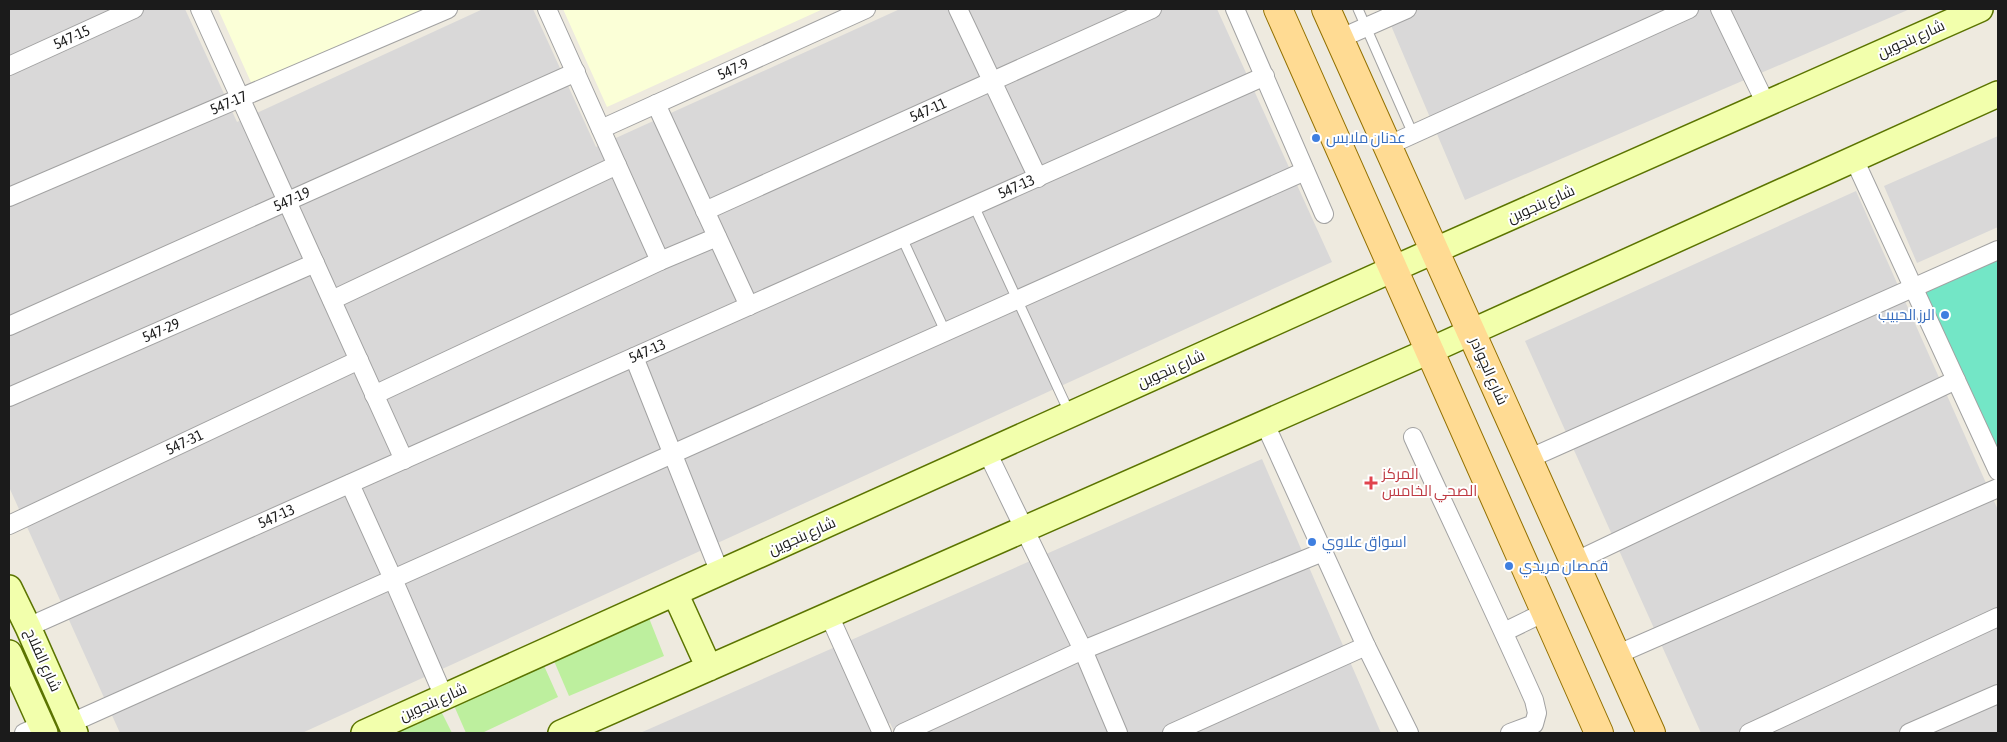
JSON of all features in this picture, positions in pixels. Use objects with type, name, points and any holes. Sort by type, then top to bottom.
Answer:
[{"type":"main road","points":[[1278,9],[1599,733]]},
{"type":"main road","name":"شارع الچوادر","points":[[1326,9],[1651,733]]},
{"type":"street","name":"547-15","points":[[9,66],[134,9]]},
{"type":"street","points":[[200,9],[404,460]]},
{"type":"street","name":"547-17","points":[[9,197],[448,9]]},
{"type":"street","points":[[548,9],[660,261]]},
{"type":"street","points":[[958,9],[1038,178]]},
{"type":"street","name":"547-11","points":[[705,211],[1152,9]]},
{"type":"street","points":[[1235,9],[1324,214]]},
{"type":"street","points":[[1339,39],[1407,9]]},
{"type":"street","points":[[1388,146],[1689,9]]},
{"type":"street","points":[[1720,9],[1766,104]]},
{"type":"street","name":"شارع بنجوين","points":[[364,733],[1434,251],[1980,9]]},
{"type":"street","name":"547-9","points":[[601,129],[860,10]]},
{"type":"street","name":"547-19","points":[[9,326],[576,72]]},
{"type":"street","name":"547-13","points":[[28,627],[1265,76]]},
{"type":"street","points":[[561,733],[1265,424],[1998,94]]},
{"type":"street","points":[[656,104],[749,306]]},
{"type":"street","points":[[1854,159],[1998,471]]},
{"type":"street","points":[[332,300],[617,165]]},
{"type":"street","points":[[74,728],[394,578],[1305,170]]},
{"type":"street","points":[[374,395],[660,261],[717,237]]},
{"type":"street","points":[[1528,459],[1998,250]]},
{"type":"street","name":"547-29","points":[[9,397],[315,263]]},
{"type":"street","points":[[634,357],[720,573]]},
{"type":"street","name":"547-31","points":[[9,525],[359,360]]},
{"type":"street","points":[[1574,562],[1956,380]]},
{"type":"street","points":[[1265,424],[1366,646],[1409,733]]},
{"type":"street","points":[[1413,437],[1534,700],[1536,713],[1534,724],[1510,733]]},
{"type":"street","points":[[987,452],[1083,650],[1118,733]]},
{"type":"street","points":[[350,484],[394,578],[444,697]]},
{"type":"street","points":[[1616,655],[1998,488]]},
{"type":"street","points":[[903,733],[1083,650],[1323,552]]},
{"type":"street","name":"شارع الفلاح","points":[[9,588],[74,728]]},
{"type":"street","points":[[675,593],[709,668]]},
{"type":"street","points":[[1504,632],[1545,612]]},
{"type":"street","points":[[829,615],[882,733]]},
{"type":"street","points":[[1749,733],[1998,616]]},
{"type":"street","points":[[1172,733],[1366,646]]},
{"type":"street","name":"شارع الفلاح","points":[[9,653],[37,731]]},
{"type":"street","points":[[1909,733],[1998,694]]},
{"type":"lane","points":[[1358,9],[1413,134]]},
{"type":"lane","points":[[974,206],[1071,415]]},
{"type":"lane","points":[[902,238],[945,331]]},
{"type":"shaded area","points":[[9,9],[185,9],[237,122],[483,9],[533,9],[596,147],[900,9],[1217,9],[1332,262],[302,733],[120,733],[9,487]]},
{"type":"shaded area","points":[[218,9],[432,9],[254,89]]},
{"type":"shaded area","points":[[563,9],[823,9],[607,107]]},
{"type":"shaded area","points":[[1384,9],[1910,9],[1465,200]]},
{"type":"shaded area","points":[[1998,136],[1998,227],[1917,263],[1884,186]]},
{"type":"shaded area","points":[[1856,191],[1998,510],[1998,733],[1701,733],[1525,341]]},
{"type":"shaded area","points":[[1262,459],[1381,733],[895,733],[890,723],[868,733],[640,733]]},
{"type":"green space","points":[[1998,250],[1998,471],[1913,288]]},
{"type":"green space","points":[[647,613],[664,656],[569,696],[551,654]]},
{"type":"green space","points":[[541,659],[558,697],[482,733],[466,733],[452,701]]},
{"type":"green space","points":[[438,705],[452,733],[375,733]]},
{"type":"place","name":"عدنان ملابس","points":[[1316,138]]},
{"type":"place","name":"الرز الحبيب","points":[[1945,315]]},
{"type":"place","name":"المركز الصحي الخامس","points":[[1371,483]]},
{"type":"place","name":"اسواق علاوي","points":[[1312,542]]},
{"type":"place","name":"قمصان مريدي","points":[[1509,566]]}]
